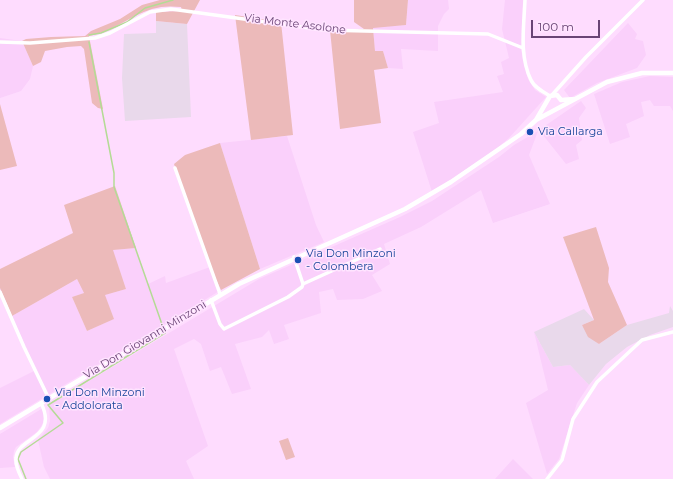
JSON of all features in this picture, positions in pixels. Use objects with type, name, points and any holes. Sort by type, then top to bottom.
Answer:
[{"type":"street","points":[[525,0],[523,48],[531,81],[550,96],[575,99]]},
{"type":"street","points":[[536,120],[550,96],[586,57],[644,0]]},
{"type":"street","name":"Via Monte Asolone","points":[[0,42],[30,43],[95,38],[110,33],[150,12],[171,9],[324,30],[488,34],[523,48]]},
{"type":"street","points":[[536,120],[597,86],[618,78],[642,73],[673,72]]},
{"type":"street","points":[[559,87],[561,107]]},
{"type":"street","points":[[545,104],[548,109],[553,111]]},
{"type":"street","name":"Via Don Giovanni Minzoni","points":[[0,428],[220,294],[257,274],[381,220],[428,197],[513,140],[536,120]]},
{"type":"street","points":[[175,168],[220,294]]},
{"type":"street","points":[[211,300],[220,324],[224,329],[288,297],[302,287],[303,284],[380,249]]},
{"type":"street","points":[[294,257],[303,284]]},
{"type":"street","points":[[0,292],[24,347],[49,398]]},
{"type":"street","points":[[547,479],[562,460],[573,419],[596,382],[642,340],[673,332]]},
{"type":"street","points":[[22,479],[16,457],[19,450],[35,438],[44,424],[45,414],[41,403]]},
{"type":"shaded area","points":[[160,0],[200,0],[187,24],[156,21],[156,12],[182,11],[181,7],[170,6],[152,9],[105,31],[89,36],[103,109],[98,108],[92,103],[84,49],[81,46],[45,51],[41,62],[33,66],[22,41],[26,39],[51,37],[85,36],[91,31],[120,19],[142,5]]},
{"type":"shaded area","points":[[354,0],[408,0],[406,25],[373,28],[375,51],[383,51],[388,68],[374,70],[381,123],[340,129],[330,30],[364,29],[354,22]]},
{"type":"shaded area","points":[[408,0],[448,0],[449,9],[444,14],[438,26],[438,51],[401,49],[403,69],[388,68],[383,51],[375,51],[373,27],[406,25]]},
{"type":"shaded area","points":[[505,0],[523,0],[521,50],[528,79],[535,90],[546,97],[509,138],[494,151],[432,192],[413,132],[439,123],[434,102],[503,92],[497,76],[504,74],[501,62],[509,58],[502,29]]},
{"type":"shaded area","points":[[235,15],[281,22],[293,135],[251,140]]},
{"type":"shaded area","points":[[156,21],[187,24],[191,117],[125,121],[122,78],[124,34],[156,33]]},
{"type":"shaded area","points":[[628,23],[637,34],[635,39],[643,41],[646,55],[637,68],[597,83],[570,98],[564,90]]},
{"type":"shaded area","points":[[0,38],[22,41],[33,66],[30,79],[21,91],[0,98]]},
{"type":"shaded area","points":[[650,76],[673,77],[673,111],[670,106],[654,106],[650,100],[641,102],[644,116],[626,124],[630,137],[610,144],[594,94],[622,82]]},
{"type":"shaded area","points":[[581,101],[586,108],[579,118],[582,140],[576,145],[579,159],[566,164],[539,130]]},
{"type":"shaded area","points":[[0,104],[17,166],[0,170]]},
{"type":"shaded area","points":[[538,131],[529,155],[550,204],[493,223],[481,190],[421,227],[384,244],[390,264],[372,275],[382,291],[363,299],[337,300],[333,289],[319,292],[321,313],[284,325],[289,339],[274,344],[269,330],[262,337],[235,344],[251,389],[232,394],[221,367],[210,371],[201,344],[194,339],[174,349],[208,446],[186,461],[194,479],[50,479],[44,467],[38,440],[48,428],[50,421],[49,405],[259,279],[400,217],[432,201],[499,157],[514,145]]},
{"type":"shaded area","points":[[287,136],[316,225],[324,242],[260,269],[220,143]]},
{"type":"shaded area","points":[[220,143],[260,269],[221,290],[210,267],[174,164],[185,155]]},
{"type":"shaded area","points":[[115,186],[136,248],[113,250],[126,289],[105,295],[114,319],[87,331],[72,297],[84,293],[77,279],[12,316],[0,288],[0,269],[73,233],[64,205]]},
{"type":"shaded area","points":[[596,227],[609,268],[608,282],[627,325],[599,344],[588,337],[582,325],[594,320],[563,237]]},
{"type":"shaded area","points":[[136,248],[148,284],[165,276],[166,283],[210,267],[221,290],[0,424],[0,388],[36,370],[12,316],[77,279],[84,293],[72,297],[87,331],[113,319],[104,295],[126,289],[112,250]]},
{"type":"shaded area","points":[[670,306],[673,311],[673,327],[650,335],[627,347],[606,364],[589,385],[570,365],[553,367],[534,332],[584,309],[594,320],[582,325],[599,344],[627,325],[669,313]]},
{"type":"shaded area","points":[[534,332],[553,367],[570,365],[589,385],[577,403],[559,459],[547,474],[526,403],[548,390]]},
{"type":"shaded area","points":[[43,408],[44,419],[42,425],[37,432],[16,447],[14,451],[13,457],[15,467],[0,468],[0,434]]},
{"type":"shaded area","points":[[288,438],[295,457],[286,460],[279,441]]},
{"type":"shaded area","points":[[513,459],[533,479],[495,479]]},
{"type":"waterway","points":[[89,35],[101,33],[127,22],[145,8],[173,0]]},
{"type":"waterway","points":[[26,479],[18,459],[21,452],[63,423],[48,405],[165,333],[114,187],[114,173],[89,42]]},
{"type":"place","name":"Via Callarga","points":[[530,132]]},
{"type":"place","name":"Via Don Minzoni - Colombera","points":[[298,260]]},
{"type":"place","name":"Via Don Minzoni - Addolorata","points":[[47,399]]}]
